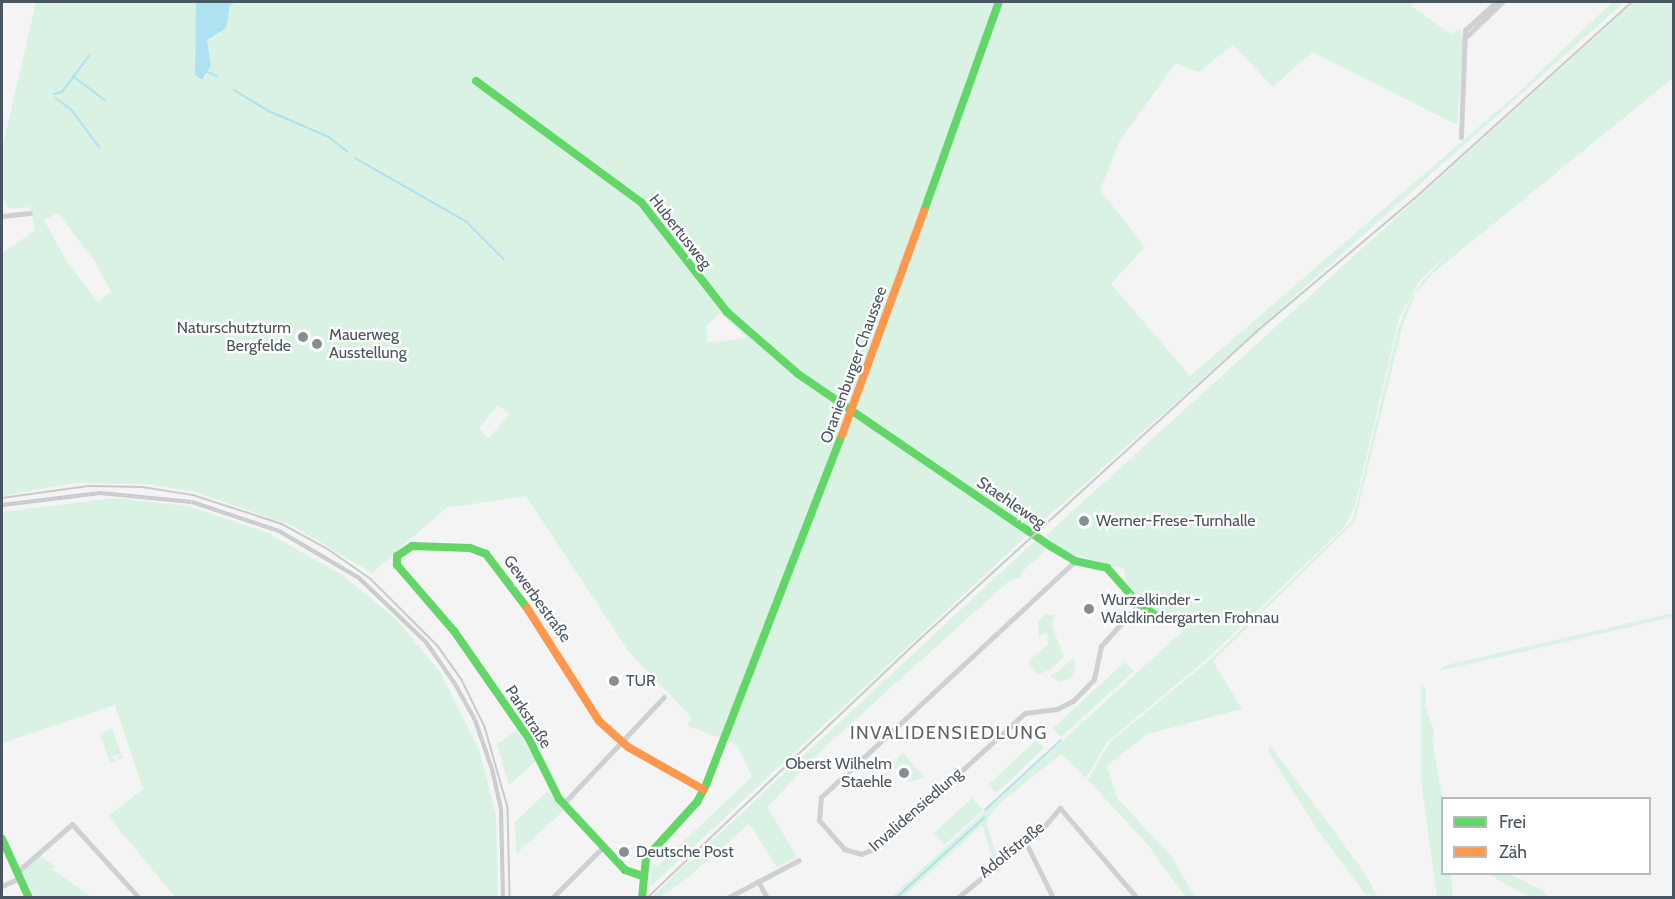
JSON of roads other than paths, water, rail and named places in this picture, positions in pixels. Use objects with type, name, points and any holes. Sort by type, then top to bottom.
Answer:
[{"type":"street","name":"Oranienburger Chaussee","points":[[642,875],[655,848],[704,790],[851,413],[999,2]]},
{"type":"street","points":[[1461,137],[1466,28],[1496,2]]},
{"type":"street","points":[[1467,36],[1502,2]]},
{"type":"street","name":"Hubertusweg","points":[[476,81],[641,202],[727,312],[798,375],[851,413]]},
{"type":"street","points":[[2,210],[2,216],[30,213]]},
{"type":"street","name":"Staehleweg","points":[[851,413],[1075,561],[1107,568],[1139,604],[1153,612]]},
{"type":"street","name":"Gewerbestraße","points":[[396,564],[398,555],[410,546],[472,548],[486,554],[549,637],[598,720],[624,744],[704,790]]},
{"type":"street","name":"Invalidensiedlung","points":[[1075,561],[821,797],[819,820],[844,849],[861,854],[878,848],[1025,713],[1058,709],[1073,701],[1094,679],[1101,646],[1139,604]]},
{"type":"street","name":"Parkstraße","points":[[396,564],[463,643],[529,739],[563,804],[626,871],[642,875]]},
{"type":"street","points":[[563,804],[624,744],[664,697]]},
{"type":"street","name":"Adolfstraße","points":[[957,897],[1043,828],[1057,809],[1066,813],[1137,897]]},
{"type":"street","points":[[2,886],[17,876],[72,824],[139,897]]},
{"type":"street","points":[[2,839],[17,876],[29,897]]},
{"type":"street","points":[[1025,841],[1053,897]]},
{"type":"street","points":[[552,897],[603,847]]},
{"type":"street","points":[[727,897],[799,860]]},
{"type":"street","points":[[642,875],[643,896]]},
{"type":"street","points":[[758,881],[767,897]]},
{"type":"water","points":[[196,2],[237,2],[230,5],[226,28],[207,40],[211,66],[202,80],[195,75]]},
{"type":"waterway","points":[[54,94],[62,92],[89,56]]},
{"type":"waterway","points":[[206,71],[217,76]]},
{"type":"waterway","points":[[73,76],[105,100]]},
{"type":"waterway","points":[[234,90],[269,111],[329,137],[347,151]]},
{"type":"waterway","points":[[56,98],[72,110],[100,148]]},
{"type":"waterway","points":[[355,158],[467,222],[504,259]]},
{"type":"waterway","points":[[985,810],[1061,740]]},
{"type":"waterway","points":[[896,898],[984,818]]},
{"type":"tram line","points":[[647,898],[919,640],[1256,332],[1414,199],[1632,2]]},
{"type":"tram line","points":[[2,498],[90,486],[142,487],[193,495],[282,524],[328,549],[371,579],[438,646],[462,680],[485,727],[508,808],[510,898]]},
{"type":"railway","points":[[2,505],[100,493],[192,502],[279,531],[359,578],[426,642],[455,684],[475,720],[492,769],[501,809],[503,898]]},
{"type":"place","name":"Naturschutzturm Bergfelde","points":[[303,337]]},
{"type":"place","name":"Mauerweg Ausstellung","points":[[317,344]]},
{"type":"place","name":"Werner-Frese-Turnhalle","points":[[1084,521]]},
{"type":"place","name":"Wurzelkinder - Waldkindergarten Frohnau","points":[[1089,609]]},
{"type":"place","name":"TUR","points":[[614,681]]},
{"type":"place","name":"Oberst Wilhelm Staehle","points":[[904,773]]},
{"type":"place","name":"Deutsche Post","points":[[624,852]]},
{"type":"district","name":"INVALIDENSIEDLUNG","points":[[949,733]]}]
